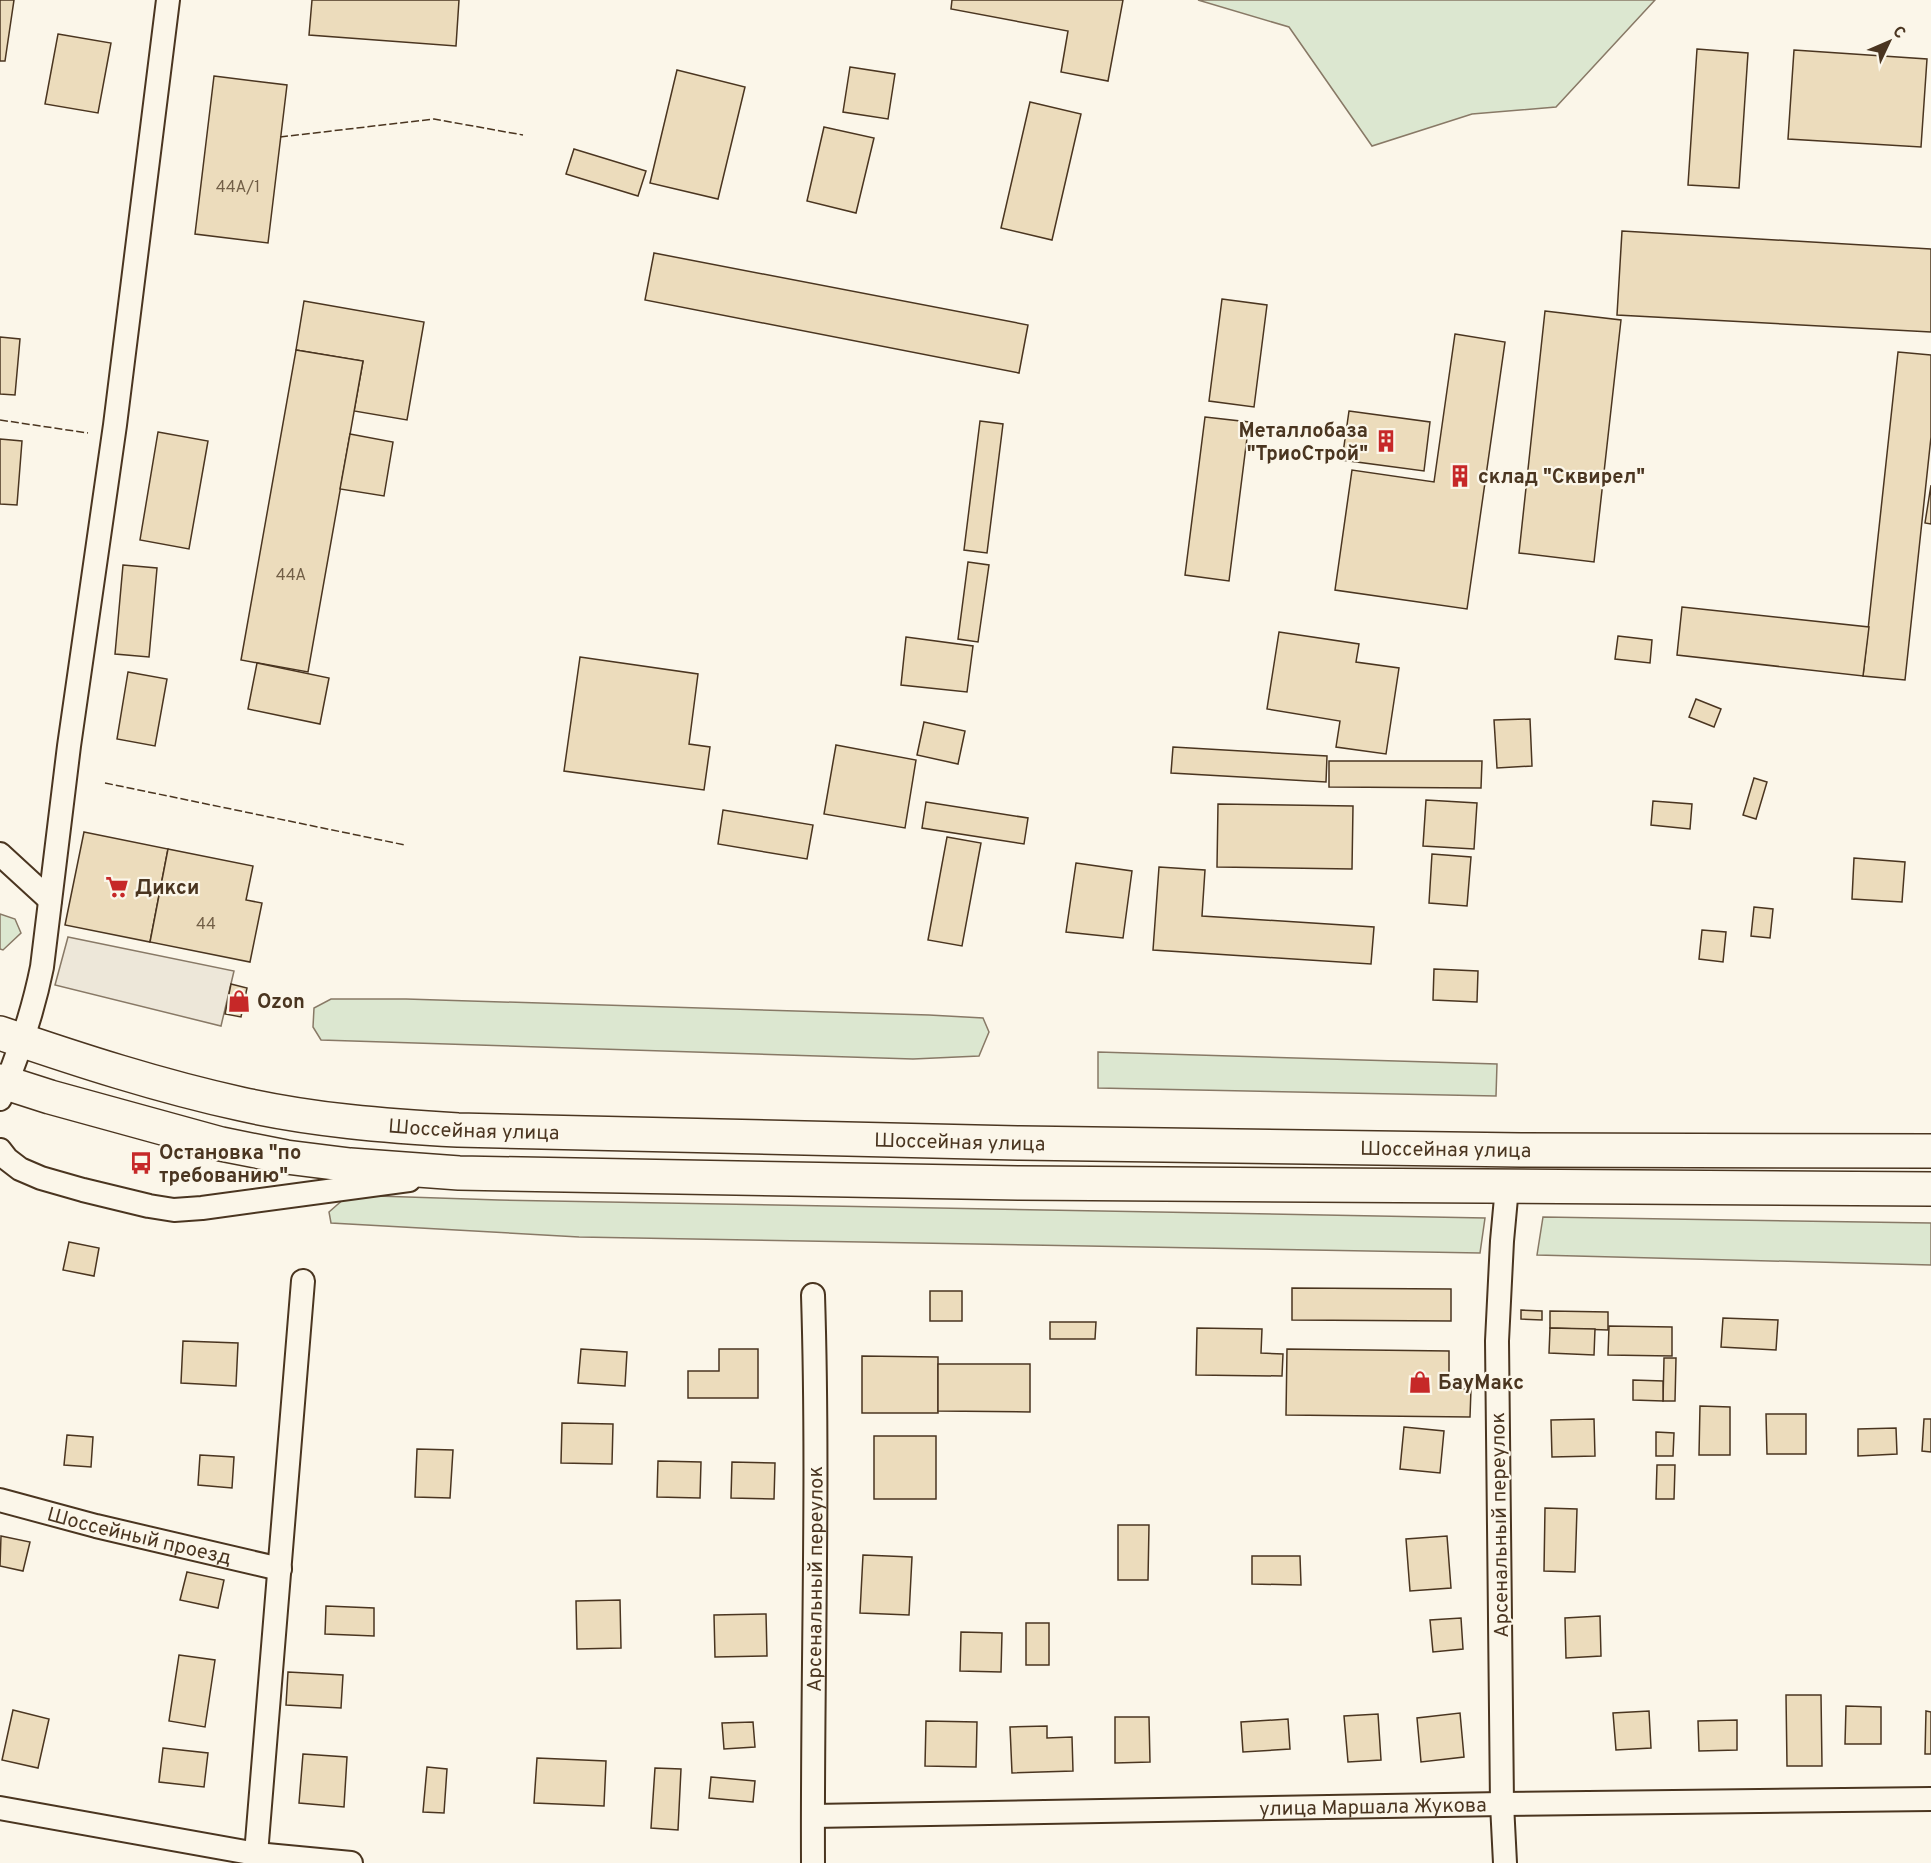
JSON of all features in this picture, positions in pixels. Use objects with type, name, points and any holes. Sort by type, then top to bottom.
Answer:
[{"type":"main road","name":"Шоссейная улица","points":[[11,1037],[179,1089],[241,1104],[356,1122],[458,1130],[1020,1143],[1461,1149],[1931,1151]]},
{"type":"main road","name":"Шоссейная улица","points":[[2,1088],[73,1104],[221,1144],[286,1157],[350,1165],[459,1173],[1008,1183],[1931,1189]]},
{"type":"street","points":[[2,1088],[11,1037],[37,996],[42,967],[69,746],[115,425],[168,0]]},
{"type":"street","points":[[0,854],[50,900]]},
{"type":"street","points":[[0,1150],[20,1169],[41,1178],[105,1196],[174,1210],[459,1173]]},
{"type":"street","name":"Арсенальный переулок","points":[[1505,1863],[1502,1803],[1497,1341],[1507,1187]]},
{"type":"street","points":[[256,1854],[303,1281]]},
{"type":"street","name":"Арсенальный переулок","points":[[813,1295],[816,1468],[813,1863]]},
{"type":"street","name":"Шоссейный проезд","points":[[0,1500],[96,1526],[280,1569]]},
{"type":"street","name":"улица Маршала Жукова","points":[[813,1816],[1502,1803],[1931,1800]]},
{"type":"street","points":[[0,1808],[256,1854],[351,1863]]},
{"type":"green space","points":[[1198,0],[1655,0],[1556,107],[1472,114],[1372,146],[1289,27]]},
{"type":"green space","points":[[0,914],[15,919],[21,933],[3,950],[0,949]]},
{"type":"green space","points":[[331,999],[406,999],[929,1015],[983,1018],[989,1032],[979,1056],[913,1059],[321,1040],[313,1027],[314,1008]]},
{"type":"green space","points":[[1098,1052],[1497,1064],[1496,1096],[1098,1088]]},
{"type":"green space","points":[[377,1196],[1485,1218],[1480,1253],[579,1237],[331,1223],[329,1212],[345,1198]]},
{"type":"green space","points":[[1543,1217],[1931,1223],[1931,1265],[1537,1255]]},
{"type":"shaded area","points":[[68,937],[234,971],[221,1026],[55,985]]},
{"type":"building","points":[[0,0],[14,0],[5,61],[0,61]]},
{"type":"building","points":[[312,0],[459,0],[456,46],[309,35]]},
{"type":"building","points":[[952,0],[1123,0],[1108,81],[1061,72],[1068,31],[951,9]]},
{"type":"building","points":[[58,34],[111,43],[98,113],[45,104]]},
{"type":"building","points":[[1697,49],[1748,53],[1739,188],[1688,185]]},
{"type":"building","points":[[1794,50],[1927,59],[1921,147],[1788,139]]},
{"type":"building","points":[[850,67],[895,74],[888,119],[843,112]]},
{"type":"building","points":[[677,70],[745,87],[718,199],[650,183]]},
{"type":"building","points":[[214,76],[287,85],[268,243],[195,234]]},
{"type":"building","points":[[1030,102],[1081,114],[1052,240],[1001,228]]},
{"type":"building","points":[[824,127],[874,138],[856,213],[807,201]]},
{"type":"building","points":[[574,149],[646,171],[638,196],[566,174]]},
{"type":"building","points":[[1622,231],[1931,249],[1931,332],[1617,315]]},
{"type":"building","points":[[654,253],[1028,325],[1019,373],[645,300]]},
{"type":"building","points":[[1222,299],[1267,305],[1254,407],[1209,401]]},
{"type":"building","points":[[304,301],[424,322],[407,420],[354,411],[363,361],[296,350]]},
{"type":"building","points":[[1545,311],[1621,320],[1594,562],[1519,553]]},
{"type":"building","name":"склад \"Сквирел\"","points":[[1455,334],[1505,342],[1467,609],[1335,590],[1352,470],[1434,482]]},
{"type":"building","points":[[0,337],[20,339],[15,395],[0,394]]},
{"type":"building","points":[[296,350],[363,361],[308,672],[241,660]]},
{"type":"building","points":[[1898,352],[1931,355],[1931,437],[1905,680],[1863,676]]},
{"type":"building","name":"Металлобаза \"ТриоСтрой\"","points":[[1349,411],[1430,422],[1424,471],[1342,460]]},
{"type":"building","points":[[1205,417],[1249,422],[1229,581],[1185,575]]},
{"type":"building","points":[[980,421],[1003,424],[987,553],[964,550]]},
{"type":"building","points":[[158,432],[208,441],[189,549],[140,540]]},
{"type":"building","points":[[350,434],[393,442],[384,496],[340,489]]},
{"type":"building","points":[[0,439],[22,441],[17,505],[0,504]]},
{"type":"building","points":[[1931,485],[1931,524],[1925,523]]},
{"type":"building","points":[[968,562],[989,565],[978,642],[958,639]]},
{"type":"building","points":[[123,565],[157,568],[149,657],[115,654]]},
{"type":"building","points":[[1682,607],[1869,627],[1863,676],[1677,655]]},
{"type":"building","points":[[1279,632],[1359,644],[1356,662],[1399,668],[1386,754],[1336,747],[1340,721],[1267,709]]},
{"type":"building","points":[[1618,636],[1652,640],[1650,663],[1615,659]]},
{"type":"building","points":[[906,637],[973,646],[967,692],[901,685]]},
{"type":"building","points":[[580,657],[698,674],[689,744],[710,747],[704,790],[564,771]]},
{"type":"building","points":[[257,663],[329,678],[320,724],[248,709]]},
{"type":"building","points":[[128,672],[167,679],[155,746],[117,739]]},
{"type":"building","points":[[1696,699],[1721,709],[1714,727],[1689,717]]},
{"type":"building","points":[[1530,719],[1532,766],[1497,768],[1494,720]]},
{"type":"building","points":[[924,722],[965,731],[958,764],[917,755]]},
{"type":"building","points":[[836,745],[916,760],[905,828],[824,814]]},
{"type":"building","points":[[1173,747],[1327,756],[1326,782],[1171,773]]},
{"type":"building","points":[[1329,761],[1482,761],[1481,788],[1329,787]]},
{"type":"building","points":[[1754,778],[1767,782],[1756,819],[1743,815]]},
{"type":"building","points":[[1426,800],[1477,803],[1474,849],[1423,846]]},
{"type":"building","points":[[1653,801],[1692,804],[1690,829],[1651,825]]},
{"type":"building","points":[[926,802],[1028,818],[1024,844],[922,828]]},
{"type":"building","points":[[1218,804],[1353,806],[1352,869],[1217,867]]},
{"type":"building","points":[[723,810],[813,825],[807,859],[718,844]]},
{"type":"building","name":"Дикси","points":[[84,832],[168,849],[150,942],[65,925]]},
{"type":"building","points":[[947,837],[981,843],[962,946],[928,940]]},
{"type":"building","points":[[168,849],[253,866],[246,900],[262,903],[250,962],[150,942]]},
{"type":"building","points":[[1432,854],[1471,857],[1467,906],[1429,903]]},
{"type":"building","points":[[1854,858],[1905,862],[1902,902],[1852,899]]},
{"type":"building","points":[[1076,863],[1132,871],[1123,938],[1066,932]]},
{"type":"building","points":[[1159,867],[1205,870],[1202,916],[1374,927],[1371,964],[1153,950]]},
{"type":"building","points":[[1754,907],[1773,909],[1770,938],[1751,936]]},
{"type":"building","points":[[1702,930],[1726,932],[1723,962],[1699,959]]},
{"type":"building","points":[[1434,969],[1478,971],[1477,1002],[1433,1000]]},
{"type":"building","points":[[231,984],[247,988],[241,1017],[225,1014]]},
{"type":"building","points":[[69,1242],[99,1248],[94,1276],[63,1270]]},
{"type":"building","points":[[1292,1288],[1451,1289],[1451,1321],[1292,1320]]},
{"type":"building","points":[[930,1291],[962,1291],[962,1321],[930,1321]]},
{"type":"building","points":[[1521,1310],[1542,1311],[1542,1320],[1521,1319]]},
{"type":"building","points":[[1550,1311],[1608,1312],[1608,1330],[1550,1328]]},
{"type":"building","points":[[1723,1318],[1778,1320],[1776,1350],[1721,1347]]},
{"type":"building","points":[[1050,1322],[1096,1322],[1095,1339],[1050,1339]]},
{"type":"building","points":[[1609,1326],[1672,1327],[1672,1356],[1608,1355]]},
{"type":"building","points":[[1197,1328],[1262,1329],[1261,1353],[1283,1354],[1282,1376],[1196,1375]]},
{"type":"building","points":[[1550,1328],[1595,1329],[1594,1355],[1549,1353]]},
{"type":"building","points":[[183,1341],[238,1343],[236,1386],[181,1383]]},
{"type":"building","points":[[581,1349],[627,1352],[625,1386],[578,1383]]},
{"type":"building","points":[[719,1349],[758,1349],[758,1398],[688,1398],[688,1371],[719,1371]]},
{"type":"building","points":[[1287,1349],[1449,1351],[1449,1389],[1471,1389],[1470,1417],[1286,1415]]},
{"type":"building","points":[[862,1356],[938,1357],[938,1413],[862,1413]]},
{"type":"building","points":[[1664,1358],[1676,1358],[1675,1401],[1663,1401]]},
{"type":"building","points":[[938,1364],[1030,1364],[1030,1412],[938,1411]]},
{"type":"building","points":[[1633,1380],[1663,1381],[1663,1401],[1633,1400]]},
{"type":"building","points":[[1700,1406],[1730,1407],[1730,1455],[1699,1455]]},
{"type":"building","points":[[1766,1414],[1806,1414],[1806,1454],[1767,1454]]},
{"type":"building","points":[[1594,1419],[1595,1456],[1552,1457],[1551,1420]]},
{"type":"building","points":[[1924,1419],[1931,1419],[1931,1452],[1922,1451]]},
{"type":"building","points":[[562,1423],[613,1424],[612,1464],[561,1463]]},
{"type":"building","points":[[1404,1427],[1444,1431],[1440,1473],[1400,1469]]},
{"type":"building","points":[[1896,1428],[1897,1454],[1858,1456],[1858,1429]]},
{"type":"building","points":[[1656,1432],[1674,1433],[1673,1456],[1656,1456]]},
{"type":"building","points":[[67,1435],[93,1437],[91,1467],[64,1465]]},
{"type":"building","points":[[874,1436],[936,1436],[936,1499],[874,1499]]},
{"type":"building","points":[[417,1449],[453,1450],[450,1498],[415,1497]]},
{"type":"building","points":[[200,1455],[234,1457],[232,1488],[198,1485]]},
{"type":"building","points":[[658,1461],[701,1462],[700,1498],[657,1497]]},
{"type":"building","points":[[732,1462],[775,1463],[774,1499],[731,1498]]},
{"type":"building","points":[[1657,1465],[1675,1465],[1674,1499],[1656,1499]]},
{"type":"building","points":[[1545,1508],[1577,1509],[1575,1572],[1544,1571]]},
{"type":"building","points":[[1118,1525],[1149,1525],[1148,1580],[1118,1580]]},
{"type":"building","points":[[1,1536],[30,1542],[23,1571],[0,1566]]},
{"type":"building","points":[[1447,1536],[1451,1588],[1410,1591],[1406,1539]]},
{"type":"building","points":[[863,1555],[912,1557],[909,1615],[860,1613]]},
{"type":"building","points":[[1252,1556],[1300,1556],[1301,1585],[1252,1584]]},
{"type":"building","points":[[187,1572],[224,1580],[218,1608],[180,1600]]},
{"type":"building","points":[[620,1600],[621,1648],[577,1649],[576,1601]]},
{"type":"building","points":[[326,1606],[374,1608],[374,1636],[325,1634]]},
{"type":"building","points":[[766,1614],[767,1656],[715,1657],[714,1615]]},
{"type":"building","points":[[1600,1616],[1601,1656],[1566,1658],[1565,1618]]},
{"type":"building","points":[[1461,1618],[1463,1649],[1433,1652],[1430,1620]]},
{"type":"building","points":[[1026,1623],[1049,1623],[1049,1665],[1026,1665]]},
{"type":"building","points":[[961,1632],[1002,1633],[1001,1672],[960,1671]]},
{"type":"building","points":[[179,1655],[215,1660],[205,1727],[169,1721]]},
{"type":"building","points":[[288,1672],[343,1675],[341,1708],[286,1705]]},
{"type":"building","points":[[1786,1695],[1821,1695],[1822,1766],[1787,1766]]},
{"type":"building","points":[[1846,1706],[1881,1707],[1881,1744],[1845,1744]]},
{"type":"building","points":[[13,1710],[49,1719],[38,1768],[2,1760]]},
{"type":"building","points":[[1649,1711],[1651,1748],[1616,1750],[1613,1713]]},
{"type":"building","points":[[1926,1711],[1931,1712],[1931,1754],[1925,1754]]},
{"type":"building","points":[[1460,1713],[1464,1757],[1421,1762],[1417,1718]]},
{"type":"building","points":[[1378,1714],[1381,1760],[1348,1762],[1344,1716]]},
{"type":"building","points":[[1115,1717],[1149,1717],[1150,1762],[1115,1763]]},
{"type":"building","points":[[1288,1719],[1290,1749],[1243,1752],[1241,1722]]},
{"type":"building","points":[[1737,1720],[1737,1750],[1699,1751],[1698,1721]]},
{"type":"building","points":[[926,1721],[977,1722],[976,1767],[925,1766]]},
{"type":"building","points":[[753,1722],[755,1747],[724,1749],[722,1723]]},
{"type":"building","points":[[1047,1726],[1047,1738],[1072,1737],[1073,1771],[1012,1773],[1010,1727]]},
{"type":"building","points":[[163,1748],[208,1753],[204,1787],[159,1782]]},
{"type":"building","points":[[303,1754],[347,1757],[344,1807],[299,1803]]},
{"type":"building","points":[[537,1758],[606,1761],[604,1806],[534,1803]]},
{"type":"building","points":[[427,1767],[447,1769],[444,1813],[423,1812]]},
{"type":"building","points":[[655,1768],[681,1769],[678,1830],[651,1828]]},
{"type":"building","points":[[711,1777],[755,1781],[753,1802],[709,1798]]},
{"type":"fence","points":[[280,137],[434,119],[523,135]]},
{"type":"fence","points":[[0,420],[88,433]]},
{"type":"fence","points":[[105,783],[405,845]]},
{"type":"place","name":"Металлобаза \"ТриоСтрой\"","points":[[1386,441]]},
{"type":"place","name":"склад \"Сквирел\"","points":[[1460,476]]},
{"type":"place","name":"Дикси","points":[[117,887]]},
{"type":"place","name":"Ozon","points":[[239,1001]]},
{"type":"place","name":"Остановка \"по требованию\"","points":[[141,1163]]},
{"type":"place","name":"БауМакс","points":[[1420,1382]]}]
